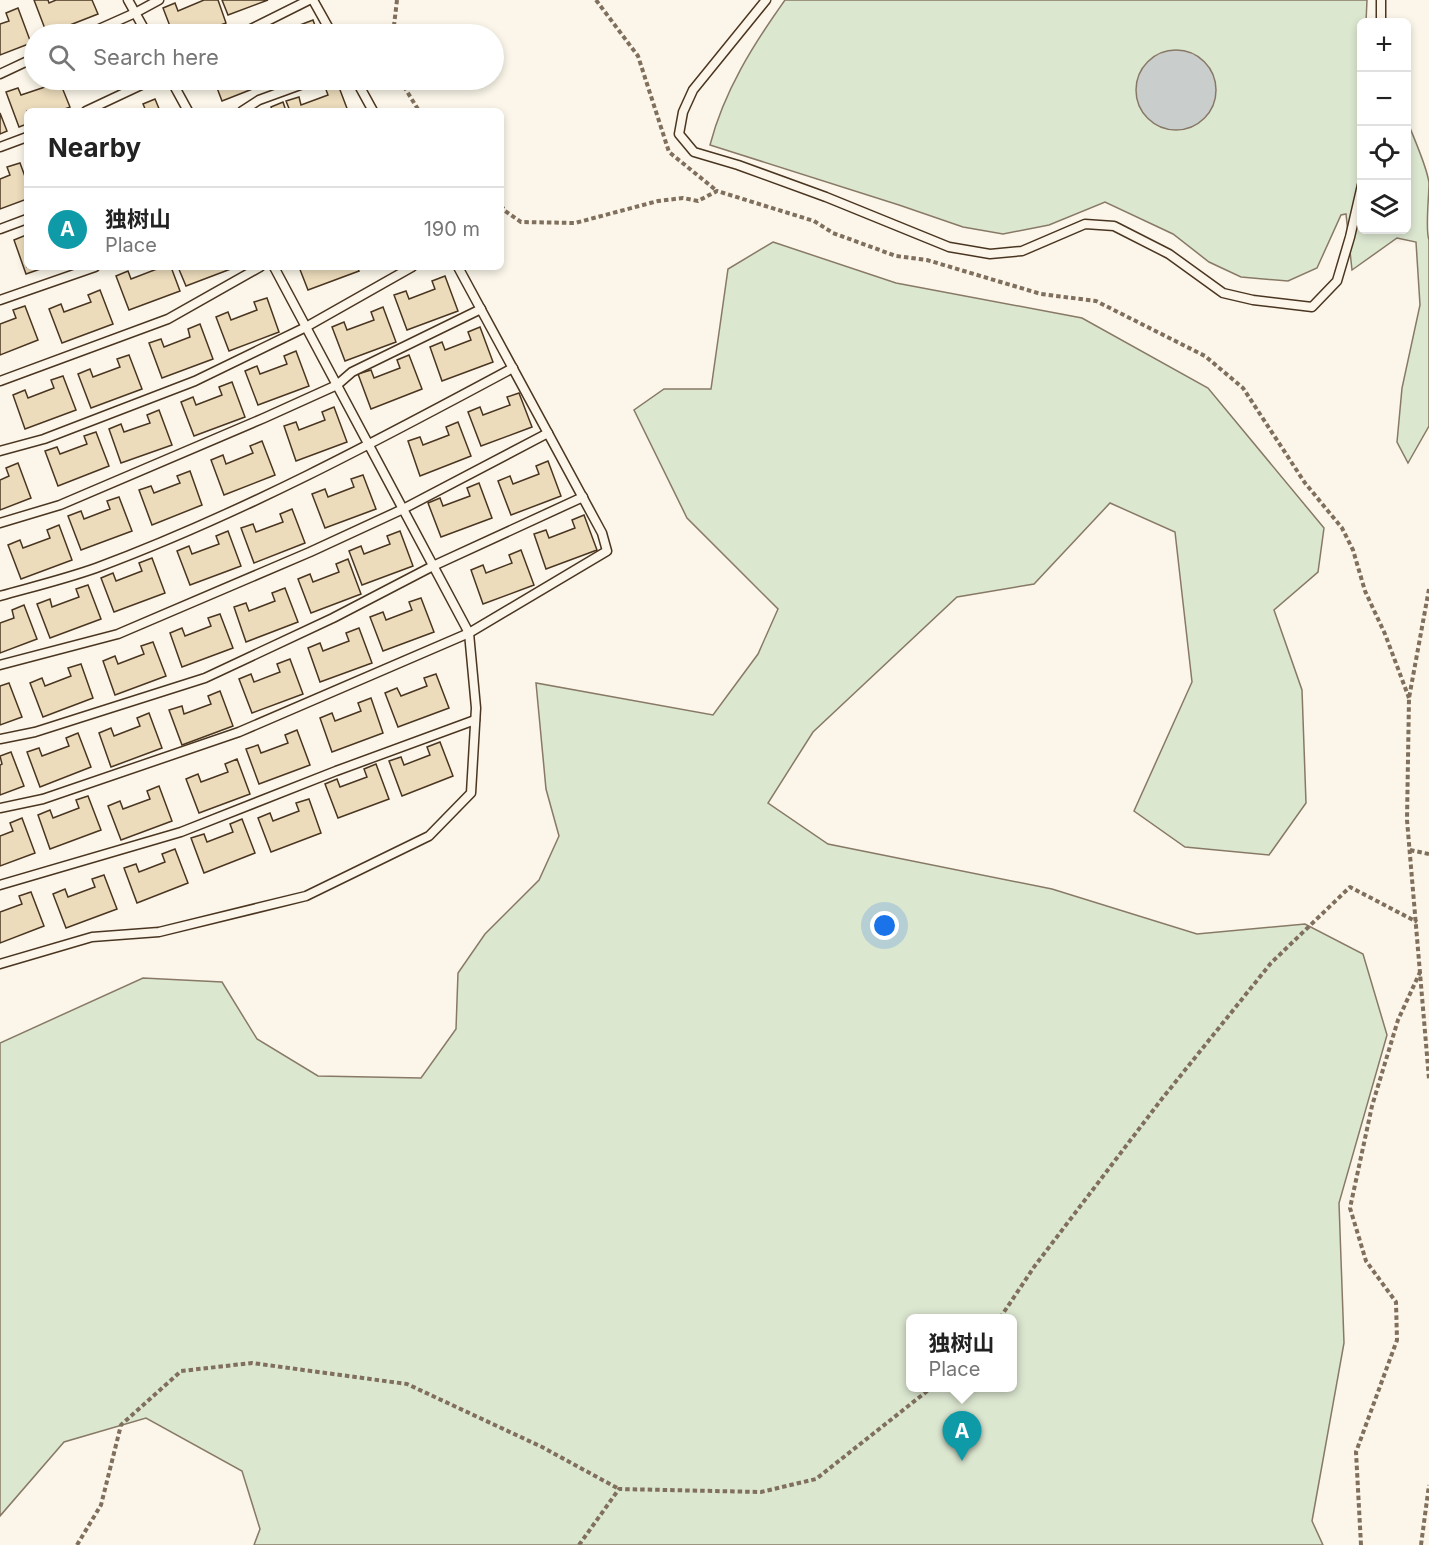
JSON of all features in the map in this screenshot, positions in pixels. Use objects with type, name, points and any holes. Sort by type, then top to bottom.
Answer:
[{"type":"lane","points":[[128,0],[141,24]]},
{"type":"lane","points":[[112,24],[159,0]]},
{"type":"lane","points":[[262,24],[311,0],[326,24]]},
{"type":"lane","points":[[766,0],[693,90],[683,112],[679,134],[694,152],[738,165],[826,197],[949,247],[990,254],[1022,251],[1085,224],[1114,226],[1169,254],[1223,293],[1253,300],[1312,307],[1337,281],[1357,204]]},
{"type":"lane","points":[[1381,0],[1381,18]]},
{"type":"lane","points":[[0,74],[24,63]]},
{"type":"lane","points":[[92,108],[131,90]]},
{"type":"lane","points":[[176,90],[186,108]]},
{"type":"lane","points":[[247,108],[259,100],[286,90]]},
{"type":"lane","points":[[361,90],[371,108]]},
{"type":"lane","points":[[0,147],[24,138]]},
{"type":"lane","points":[[0,229],[24,220]]},
{"type":"lane","points":[[0,300],[86,270]]},
{"type":"lane","points":[[0,381],[168,319],[255,270]]},
{"type":"lane","points":[[0,964],[92,937],[159,932],[306,896],[429,836],[471,793],[476,708],[468,633],[276,270]]},
{"type":"lane","points":[[0,451],[45,439],[195,381],[306,327],[407,270]]},
{"type":"lane","points":[[0,808],[43,799],[239,732],[468,633],[607,551],[602,533],[460,270]]},
{"type":"lane","points":[[0,523],[60,505],[264,418],[337,385],[352,372],[481,309]]},
{"type":"lane","points":[[0,596],[94,568],[220,517],[368,446],[513,368]]},
{"type":"lane","points":[[0,665],[118,634],[310,552],[403,509],[548,433]]},
{"type":"lane","points":[[0,739],[35,732],[205,678],[333,618],[433,566],[583,497]]},
{"type":"lane","points":[[0,885],[181,832],[336,771],[475,720]]},
{"type":"path","points":[[394,24],[397,0]]},
{"type":"path","points":[[596,0],[638,56],[669,152],[717,191],[814,221],[833,233],[896,256],[927,260],[1041,294],[1096,301],[1205,356],[1243,388],[1305,483],[1342,528],[1353,550],[1365,591],[1409,698]]},
{"type":"path","points":[[406,90],[417,108]]},
{"type":"path","points":[[504,210],[520,222],[575,223],[658,201],[683,198],[698,201],[717,191]]},
{"type":"path","points":[[1429,589],[1409,698],[1407,820],[1429,1079]]},
{"type":"path","points":[[1410,850],[1429,854]]},
{"type":"path","points":[[1003,1314],[1034,1267],[1161,1100],[1271,963],[1350,887],[1417,922]]},
{"type":"path","points":[[1360,1545],[1356,1452],[1397,1340],[1396,1302],[1366,1261],[1350,1208],[1372,1106],[1398,1020],[1421,970]]},
{"type":"path","points":[[77,1545],[100,1505],[121,1425],[181,1371],[252,1363],[406,1384],[542,1447],[619,1489],[761,1492],[816,1479],[926,1392]]},
{"type":"path","points":[[1421,1545],[1429,1485]]},
{"type":"path","points":[[579,1545],[619,1489]]},
{"type":"green space","points":[[785,0],[1367,0],[1366,18],[1357,18],[1357,234],[1411,234],[1411,130],[1429,183],[1427,222],[1429,240],[1429,426],[1408,463],[1397,442],[1402,388],[1420,305],[1416,242],[1397,238],[1352,270],[1346,214],[1341,215],[1317,268],[1288,281],[1241,277],[1209,262],[1173,234],[1105,202],[1049,225],[1003,234],[963,227],[710,145],[731,87]]},
{"type":"green space","points":[[773,242],[896,283],[1082,318],[1208,388],[1324,528],[1318,572],[1274,610],[1302,690],[1306,803],[1269,855],[1185,847],[1134,811],[1192,682],[1175,532],[1110,503],[1034,584],[957,597],[813,732],[768,803],[828,844],[1052,889],[1197,934],[1305,924],[1363,954],[1387,1035],[1339,1203],[1344,1343],[1312,1521],[1323,1545],[254,1545],[260,1529],[242,1471],[146,1418],[64,1442],[0,1516],[0,1043],[143,978],[222,982],[257,1039],[318,1076],[421,1078],[456,1029],[458,973],[485,934],[539,880],[559,836],[546,789],[536,683],[713,715],[758,654],[778,609],[687,518],[634,410],[664,389],[711,389],[728,269]]},
{"type":"shaded area","points":[[1176,50],[1191,53],[1204,62],[1213,75],[1216,90],[1213,105],[1204,118],[1191,127],[1176,130],[1161,127],[1148,118],[1139,105],[1136,90],[1139,75],[1148,62],[1161,53]]},
{"type":"building","points":[[34,0],[48,0],[49,3],[56,0],[92,0],[98,14],[72,24],[43,24]]},
{"type":"building","points":[[204,0],[218,0],[226,23],[169,24],[163,8],[175,3],[178,11]]},
{"type":"building","points":[[222,0],[268,0],[228,15]]},
{"type":"building","points":[[18,8],[24,24],[24,46],[0,55],[0,24],[9,21],[6,13]]},
{"type":"building","points":[[313,20],[314,24],[303,24]]},
{"type":"building","points":[[18,88],[21,95],[36,90],[63,90],[70,107],[24,108],[24,125],[19,127],[6,92]]},
{"type":"building","points":[[218,90],[250,90],[222,101]]},
{"type":"building","points":[[326,90],[340,90],[347,108],[289,108],[286,101],[299,97],[301,105],[328,95]]},
{"type":"building","points":[[155,99],[159,108],[145,108],[143,104]]},
{"type":"building","points":[[283,102],[285,108],[271,108]]},
{"type":"building","points":[[0,113],[7,131],[0,134]]},
{"type":"building","points":[[20,163],[24,174],[24,200],[0,209],[0,179],[10,175],[7,167]]},
{"type":"building","points":[[24,236],[24,268],[14,240]]},
{"type":"building","points":[[25,270],[37,270],[26,274]]},
{"type":"building","points":[[154,270],[172,270],[180,291],[129,310],[116,276],[128,271],[131,279]]},
{"type":"building","points":[[179,270],[228,270],[186,286]]},
{"type":"building","points":[[300,270],[359,271],[308,290]]},
{"type":"building","points":[[445,276],[458,311],[407,330],[394,295],[406,291],[409,299],[435,289],[432,281]]},
{"type":"building","points":[[100,290],[113,324],[62,343],[49,309],[61,304],[64,312],[91,302],[88,295]]},
{"type":"building","points":[[267,298],[279,332],[229,351],[216,317],[228,312],[231,320],[257,310],[254,302]]},
{"type":"building","points":[[25,306],[38,340],[0,355],[0,324],[16,318],[13,310]]},
{"type":"building","points":[[383,307],[396,342],[345,361],[332,327],[344,322],[347,330],[374,320],[371,312]]},
{"type":"building","points":[[200,324],[213,359],[162,378],[149,343],[161,339],[164,347],[190,337],[188,329]]},
{"type":"building","points":[[480,327],[493,362],[442,381],[430,347],[442,342],[445,350],[471,340],[468,332]]},
{"type":"building","points":[[296,351],[309,386],[258,405],[245,371],[257,366],[260,374],[287,364],[284,356]]},
{"type":"building","points":[[129,355],[142,389],[91,408],[78,374],[90,369],[93,377],[120,367],[117,359]]},
{"type":"building","points":[[409,355],[422,389],[371,409],[358,374],[371,370],[374,378],[400,368],[397,360]]},
{"type":"building","points":[[63,376],[76,410],[25,429],[13,395],[25,390],[28,398],[54,388],[51,380]]},
{"type":"building","points":[[232,382],[245,417],[194,436],[181,402],[193,397],[196,405],[222,395],[219,387]]},
{"type":"building","points":[[519,393],[532,427],[481,446],[468,412],[480,407],[483,415],[510,405],[507,397]]},
{"type":"building","points":[[334,407],[347,442],[296,461],[284,426],[296,422],[299,430],[325,420],[322,412]]},
{"type":"building","points":[[159,410],[172,445],[121,463],[109,429],[121,424],[124,432],[150,423],[147,415]]},
{"type":"building","points":[[458,422],[471,456],[420,476],[408,441],[420,437],[423,445],[449,435],[446,427]]},
{"type":"building","points":[[96,432],[109,466],[58,486],[45,451],[57,447],[60,454],[87,444],[84,436]]},
{"type":"building","points":[[262,441],[275,475],[224,495],[211,460],[223,455],[226,464],[253,453],[250,446]]},
{"type":"building","points":[[548,461],[561,496],[511,515],[498,481],[510,476],[513,484],[539,474],[536,466]]},
{"type":"building","points":[[18,463],[31,498],[0,510],[0,480],[9,476],[6,468]]},
{"type":"building","points":[[190,471],[202,505],[152,525],[139,490],[151,486],[154,493],[180,483],[177,476]]},
{"type":"building","points":[[363,475],[376,509],[325,528],[312,494],[325,489],[328,497],[354,487],[351,479]]},
{"type":"building","points":[[479,483],[492,518],[441,537],[428,503],[440,498],[443,506],[470,496],[467,488]]},
{"type":"building","points":[[119,497],[132,531],[81,550],[68,516],[81,511],[84,519],[110,509],[107,501]]},
{"type":"building","points":[[292,509],[305,543],[254,563],[241,528],[253,524],[256,532],[283,522],[280,514]]},
{"type":"building","points":[[584,515],[597,550],[546,569],[534,534],[546,530],[549,538],[575,528],[572,520]]},
{"type":"building","points":[[59,525],[72,560],[21,579],[8,545],[20,540],[23,548],[50,538],[47,530]]},
{"type":"building","points":[[228,531],[241,566],[190,585],[177,551],[189,546],[192,554],[219,544],[216,536]]},
{"type":"building","points":[[400,531],[413,566],[362,585],[349,551],[361,546],[364,554],[390,544],[387,536]]},
{"type":"building","points":[[521,550],[534,585],[483,604],[471,570],[483,565],[486,573],[512,563],[509,555]]},
{"type":"building","points":[[152,558],[165,593],[114,612],[101,578],[113,573],[116,581],[142,571],[139,563]]},
{"type":"building","points":[[348,559],[361,594],[311,613],[298,579],[310,574],[313,582],[339,572],[336,564]]},
{"type":"building","points":[[88,585],[101,619],[50,638],[37,604],[50,599],[52,607],[79,597],[76,589]]},
{"type":"building","points":[[285,588],[298,622],[246,642],[234,607],[246,603],[249,611],[275,601],[272,593]]},
{"type":"building","points":[[421,598],[434,632],[383,651],[370,617],[383,612],[386,620],[412,610],[409,602]]},
{"type":"building","points":[[24,605],[37,639],[0,653],[0,623],[14,618],[12,610]]},
{"type":"building","points":[[220,614],[233,648],[182,667],[170,633],[182,628],[185,636],[211,626],[208,618]]},
{"type":"building","points":[[359,628],[372,663],[320,682],[308,648],[320,643],[323,651],[349,641],[346,633]]},
{"type":"building","points":[[153,642],[166,676],[115,695],[103,661],[115,656],[118,664],[144,654],[141,646]]},
{"type":"building","points":[[290,659],[303,694],[252,713],[239,679],[251,674],[254,682],[280,672],[277,664]]},
{"type":"building","points":[[81,664],[93,698],[43,717],[30,683],[42,678],[45,686],[71,676],[68,668]]},
{"type":"building","points":[[436,674],[449,708],[398,727],[385,693],[397,688],[401,696],[427,686],[424,678]]},
{"type":"building","points":[[9,683],[22,717],[0,725],[0,686]]},
{"type":"building","points":[[220,691],[233,726],[182,745],[169,710],[182,706],[184,714],[211,704],[208,696]]},
{"type":"building","points":[[371,698],[383,733],[332,752],[320,718],[332,713],[335,721],[361,711],[358,703]]},
{"type":"building","points":[[149,713],[162,748],[111,767],[99,733],[111,728],[114,736],[140,726],[137,718]]},
{"type":"building","points":[[297,730],[310,765],[259,784],[246,749],[258,745],[261,753],[288,743],[285,735]]},
{"type":"building","points":[[78,733],[91,767],[40,787],[27,752],[39,748],[42,756],[69,746],[66,738]]},
{"type":"building","points":[[440,742],[453,776],[402,796],[389,761],[401,757],[404,765],[430,755],[427,747]]},
{"type":"building","points":[[11,752],[24,786],[0,795],[0,765],[2,764],[0,756]]},
{"type":"building","points":[[237,759],[250,794],[199,813],[186,779],[198,774],[201,782],[228,772],[225,764]]},
{"type":"building","points":[[376,764],[389,799],[338,818],[325,784],[337,779],[340,787],[367,777],[364,769]]},
{"type":"building","points":[[159,786],[172,821],[121,840],[108,806],[120,801],[123,809],[150,799],[147,791]]},
{"type":"building","points":[[88,796],[101,830],[50,849],[38,815],[50,810],[53,818],[79,808],[76,800]]},
{"type":"building","points":[[309,799],[321,833],[271,852],[258,818],[270,813],[273,821],[299,811],[296,803]]},
{"type":"building","points":[[22,818],[35,853],[0,866],[0,836],[13,831],[10,823]]},
{"type":"building","points":[[242,819],[255,853],[204,873],[191,838],[204,834],[207,842],[233,832],[230,824]]},
{"type":"building","points":[[175,849],[188,883],[137,903],[124,868],[136,864],[139,872],[165,862],[162,854]]},
{"type":"building","points":[[104,875],[117,909],[66,928],[53,894],[65,889],[68,897],[95,887],[92,879]]},
{"type":"building","points":[[31,892],[44,926],[0,943],[0,912],[22,904],[19,896]]},
{"type":"place","name":"独树山","points":[[962,1461]]}]
